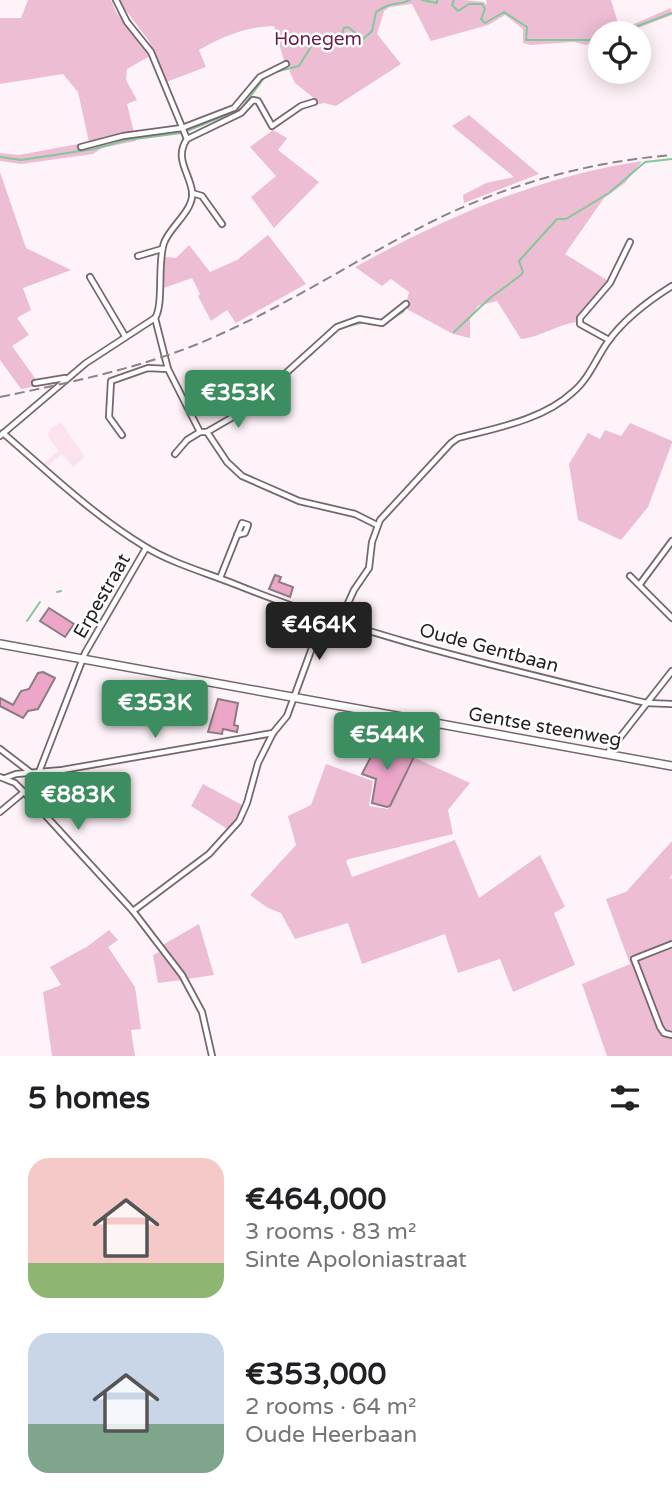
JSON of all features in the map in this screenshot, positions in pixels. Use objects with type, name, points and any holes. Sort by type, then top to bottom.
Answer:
[{"type":"main road","name":"Gentse steenweg","points":[[0,644],[672,766]]},
{"type":"street","points":[[116,0],[127,22],[151,52],[187,139]]},
{"type":"street","points":[[81,147],[123,136],[182,128],[234,108],[260,77],[286,64]]},
{"type":"street","points":[[2,434],[66,378],[155,318],[159,312],[158,284],[162,249],[170,231],[190,203],[192,193],[182,163],[182,147],[187,139],[241,113],[253,100],[258,101],[272,126],[301,106],[314,102]]},
{"type":"street","points":[[192,193],[202,196],[222,224]]},
{"type":"street","points":[[609,340],[579,322],[610,282],[631,242]]},
{"type":"street","points":[[138,256],[162,249]]},
{"type":"street","points":[[90,277],[125,336]]},
{"type":"street","points":[[339,622],[354,590],[369,568],[377,525],[454,440],[526,418],[570,395],[579,386],[609,340],[638,310],[672,286]]},
{"type":"street","points":[[174,454],[187,440],[200,432],[207,432],[238,416],[337,327],[359,319],[382,323],[405,305]]},
{"type":"street","points":[[155,318],[168,369],[200,432]]},
{"type":"street","points":[[122,435],[109,418],[111,381],[148,368],[168,369]]},
{"type":"street","points":[[35,383],[66,378]]},
{"type":"street","points":[[207,432],[232,469],[242,476],[299,501],[355,514],[377,525]]},
{"type":"street","name":"Oude Gentbaan","points":[[2,434],[110,523],[146,548],[220,578],[323,618],[646,703],[672,704]]},
{"type":"street","points":[[220,578],[237,535]]},
{"type":"street","points":[[640,583],[672,541]]},
{"type":"street","name":"Erpestraat","points":[[39,772],[83,659],[146,548]]},
{"type":"street","points":[[630,576],[640,583],[672,618]]},
{"type":"street","points":[[133,911],[209,854],[230,832],[247,803],[258,763],[274,733],[287,716],[323,618]]},
{"type":"street","points":[[607,754],[672,671]]},
{"type":"street","points":[[3,778],[274,733]]},
{"type":"street","points":[[0,749],[31,772]]},
{"type":"street","points":[[3,778],[24,792],[133,911],[196,996],[207,1027],[212,1056]]},
{"type":"street","points":[[0,812],[24,792]]},
{"type":"street","points":[[672,944],[634,959],[660,1027],[664,1033],[672,1035]]},
{"type":"shaded area","points":[[61,422],[85,457],[73,467],[62,454],[47,467],[44,463],[58,451],[47,434]]},
{"type":"green space","points":[[28,0],[111,0],[116,12],[150,56],[127,69],[126,80],[137,100],[127,104],[136,141],[102,148],[93,154],[21,164],[0,161],[0,153],[19,155],[89,142],[78,92],[63,74],[0,84],[0,18],[21,18]]},
{"type":"green space","name":"Honegem","points":[[118,0],[464,0],[484,2],[487,5],[486,0],[611,0],[617,21],[588,21],[586,45],[574,42],[530,45],[523,43],[523,29],[505,15],[488,25],[431,41],[412,4],[390,7],[384,11],[377,34],[401,64],[336,106],[324,103],[314,105],[315,99],[295,83],[289,70],[292,69],[284,61],[274,26],[244,30],[208,45],[199,50],[206,67],[166,82],[149,41]]},
{"type":"green space","points":[[671,8],[672,15],[651,23],[641,21]]},
{"type":"green space","points":[[469,115],[539,174],[464,203],[463,195],[486,183],[514,177],[452,126]]},
{"type":"green space","points":[[273,130],[287,138],[278,150],[319,182],[274,228],[251,197],[276,176],[250,147]]},
{"type":"green space","points":[[642,161],[625,183],[604,198],[565,254],[610,282],[579,322],[521,339],[497,301],[478,306],[470,319],[470,338],[453,334],[405,308],[409,292],[391,279],[382,286],[355,267],[459,216],[529,188],[603,168]]},
{"type":"green space","points":[[0,172],[26,248],[71,270],[23,288],[31,310],[17,318],[29,335],[12,346],[37,381],[34,382],[35,386],[21,389],[0,360]]},
{"type":"green space","points":[[268,235],[306,284],[236,323],[227,310],[211,321],[192,278],[161,289],[164,257],[176,258],[189,245],[210,272],[237,260]]},
{"type":"green space","points":[[630,423],[672,443],[648,507],[621,540],[578,520],[569,464],[588,433],[600,439],[605,430],[621,436]]},
{"type":"green space","points":[[415,758],[470,783],[448,810],[453,834],[349,859],[346,861],[352,877],[455,840],[479,898],[540,855],[565,907],[554,913],[575,965],[513,992],[500,959],[458,973],[445,934],[362,964],[348,923],[295,939],[281,913],[268,908],[250,895],[296,845],[288,816],[311,805],[326,764],[373,781],[369,806],[388,809]]},
{"type":"green space","points":[[203,784],[244,806],[229,830],[191,806]]},
{"type":"green space","points":[[672,841],[672,874],[669,879],[672,878],[672,1056],[607,1056],[582,984],[630,964],[606,899],[626,892]]},
{"type":"green space","points":[[199,924],[214,975],[187,979],[161,946]]},
{"type":"green space","points":[[109,930],[118,940],[108,947],[135,987],[141,1029],[131,1030],[135,1056],[52,1056],[43,992],[61,985],[50,967],[88,946]]},
{"type":"green space","points":[[159,952],[182,980],[158,983],[153,955]]},
{"type":"building","points":[[275,575],[281,577],[279,582],[293,587],[290,597],[269,589]]},
{"type":"building","points":[[49,608],[74,624],[65,637],[40,621]]},
{"type":"building","points":[[43,672],[55,678],[38,709],[28,711],[23,718],[0,706],[0,698],[13,705],[21,691],[29,689],[38,673]]},
{"type":"building","points":[[218,699],[238,703],[234,725],[238,726],[237,732],[223,729],[222,734],[208,732]]},
{"type":"building","points":[[378,743],[393,746],[414,757],[390,806],[387,807],[372,803],[376,779],[362,774]]},
{"type":"waterway","points":[[275,72],[299,66],[312,45],[338,44],[344,28],[348,27],[363,39],[372,31],[376,12],[410,0]]},
{"type":"waterway","points":[[422,0],[437,3],[437,0]]},
{"type":"waterway","points":[[454,0],[452,5],[458,11],[469,4],[482,4],[485,9],[481,19],[485,23],[504,12],[527,27],[526,40],[593,40],[601,28],[619,33],[672,13]]},
{"type":"waterway","points":[[187,131],[241,109],[264,78]]},
{"type":"waterway","points":[[0,157],[21,160],[181,133]]},
{"type":"waterway","points":[[454,332],[490,298],[521,275],[523,272],[519,261],[557,219],[566,219],[609,193],[645,162],[672,159]]},
{"type":"waterway","points":[[369,324],[383,325],[404,311]]},
{"type":"waterway","points":[[344,327],[365,322]]},
{"type":"waterway","points":[[328,339],[337,330]]},
{"type":"waterway","points":[[316,349],[324,342]]},
{"type":"waterway","points":[[311,355],[315,350]]},
{"type":"waterway","points":[[57,592],[61,591]]},
{"type":"waterway","points":[[27,621],[40,602]]},
{"type":"railway","points":[[0,397],[142,364],[196,345],[275,307],[429,223],[487,197],[547,177],[609,163],[672,155]]}]
